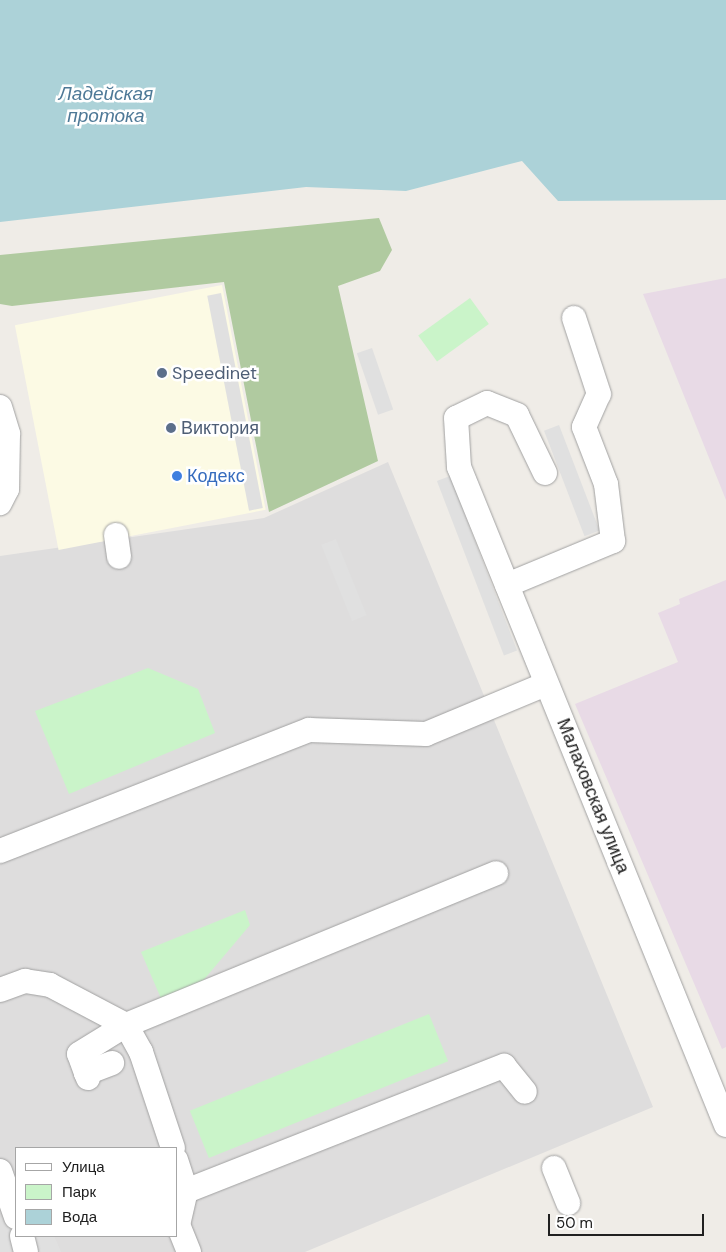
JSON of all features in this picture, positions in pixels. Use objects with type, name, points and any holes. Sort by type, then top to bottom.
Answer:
[{"type":"street","points":[[507,585],[613,541],[606,484],[584,427],[598,394],[574,318]]},
{"type":"street","name":"Малаховская улица","points":[[545,473],[517,415],[487,403],[456,418],[459,467],[726,1126]]},
{"type":"street","points":[[0,407],[8,443],[7,489],[0,503]]},
{"type":"street","points":[[0,851],[309,730],[426,734],[546,684]]},
{"type":"street","points":[[112,1063],[87,1076],[79,1054],[126,1025],[496,874]]},
{"type":"street","points":[[0,990],[25,981],[50,985],[126,1025],[141,1052],[172,1147]]},
{"type":"street","points":[[186,1191],[504,1066],[525,1092]]},
{"type":"street","points":[[178,1166],[186,1191],[178,1225],[189,1252]]},
{"type":"street","points":[[554,1168],[568,1203]]},
{"type":"street","points":[[0,1171],[9,1206]]},
{"type":"street","points":[[22,1237],[26,1252]]},
{"type":"shaded area","points":[[726,278],[726,500],[643,294]]},
{"type":"shaded area","points":[[222,285],[266,510],[59,550],[15,325]]},
{"type":"shaded area","points":[[221,293],[263,508],[249,511],[207,296]]},
{"type":"shaded area","points":[[372,348],[393,409],[378,415],[357,353]]},
{"type":"shaded area","points":[[559,425],[599,530],[585,536],[544,431]]},
{"type":"shaded area","points":[[388,462],[653,1107],[305,1252],[0,1252],[0,556],[264,518]]},
{"type":"shaded area","points":[[450,476],[517,651],[504,656],[437,481]]},
{"type":"shaded area","points":[[336,539],[367,615],[352,621],[321,545]]},
{"type":"shaded area","points":[[726,580],[726,1047],[722,1049],[575,704],[678,662],[658,613],[680,604],[679,599]]},
{"type":"shaded area","points":[[15,1211],[15,1237],[54,1237],[61,1252],[0,1252],[0,1218]]},
{"type":"green space","points":[[379,218],[392,250],[380,271],[338,286],[378,461],[269,512],[224,282],[12,306],[0,304],[0,255]]},
{"type":"green space","points":[[470,298],[489,324],[437,362],[418,336]]},
{"type":"green space","points":[[148,668],[198,689],[215,733],[69,794],[35,711]]},
{"type":"green space","points":[[245,910],[250,925],[196,989],[163,1003],[141,952]]},
{"type":"green space","points":[[429,1014],[448,1061],[209,1158],[190,1111]]},
{"type":"water","name":"Ладейская протока","points":[[0,0],[726,0],[726,200],[558,201],[522,161],[406,191],[306,187],[0,222]]},
{"type":"place","name":"Speedinet","points":[[162,373]]},
{"type":"place","name":"Виктория","points":[[171,428]]},
{"type":"place","name":"Кодекс","points":[[177,476]]}]
